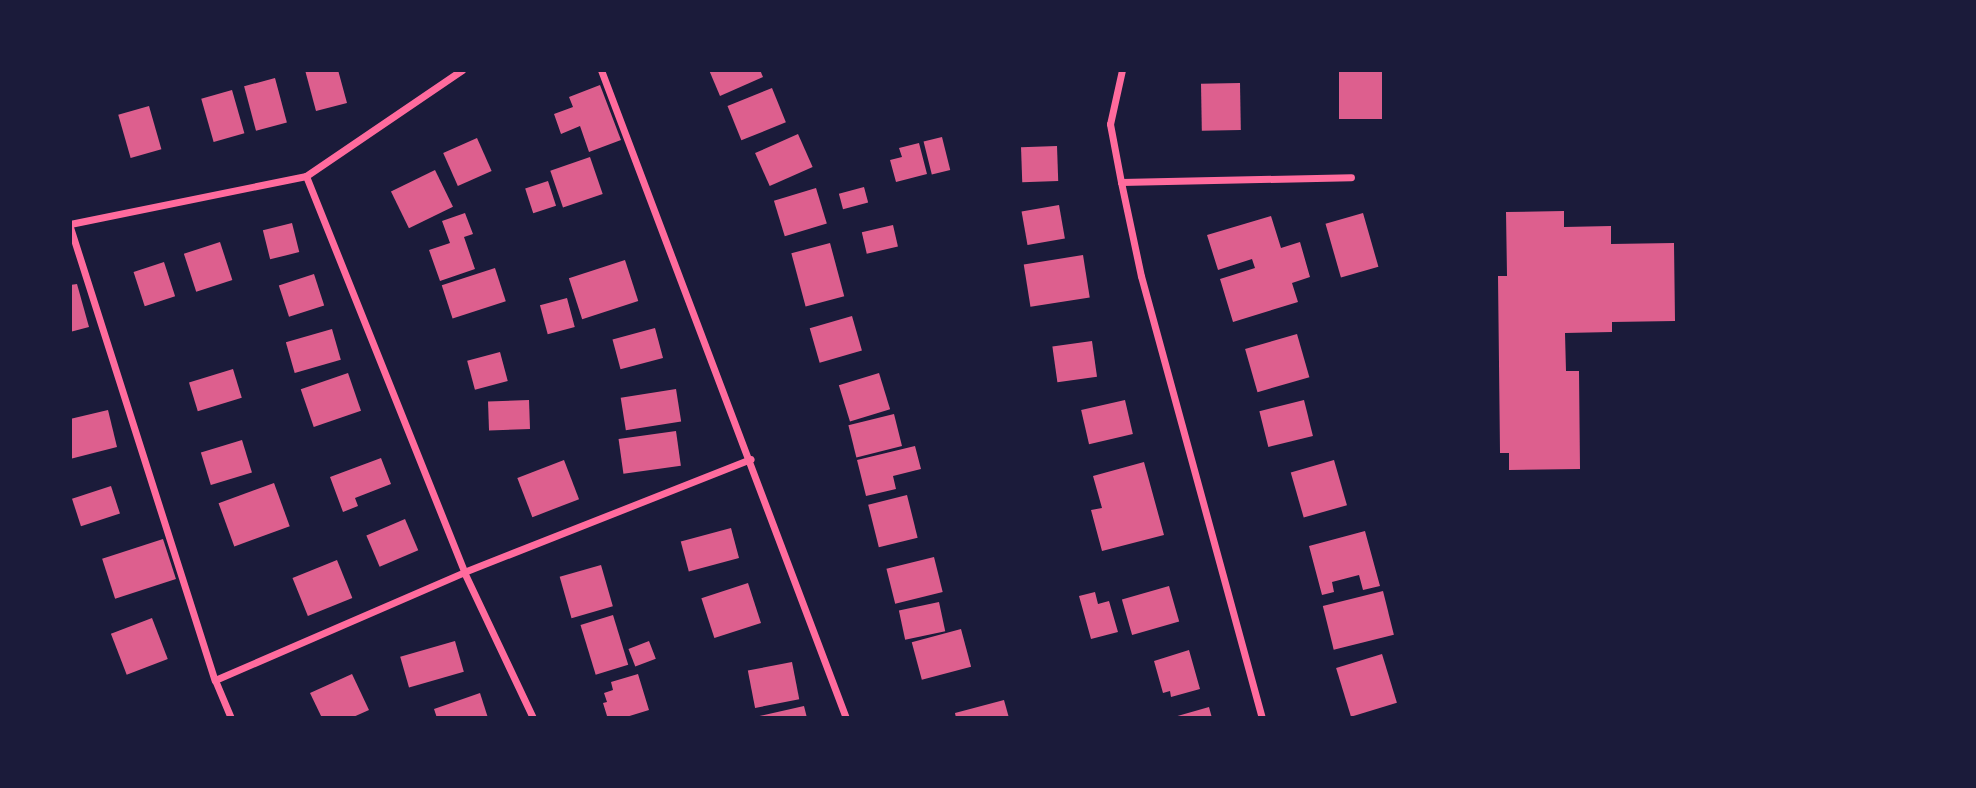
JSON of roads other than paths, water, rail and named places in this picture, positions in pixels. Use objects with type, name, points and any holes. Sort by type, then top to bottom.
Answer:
[{"type":"street","points":[[231,718],[215,680],[70,226],[306,176],[462,70]]},
{"type":"street","points":[[601,70],[751,460],[846,718]]},
{"type":"street","points":[[1122,70],[1110,124],[1144,289],[1262,718]]},
{"type":"street","points":[[306,176],[464,572],[533,718]]},
{"type":"street","points":[[1121,182],[1351,177]]},
{"type":"street","points":[[215,680],[464,572],[751,460]]}]
